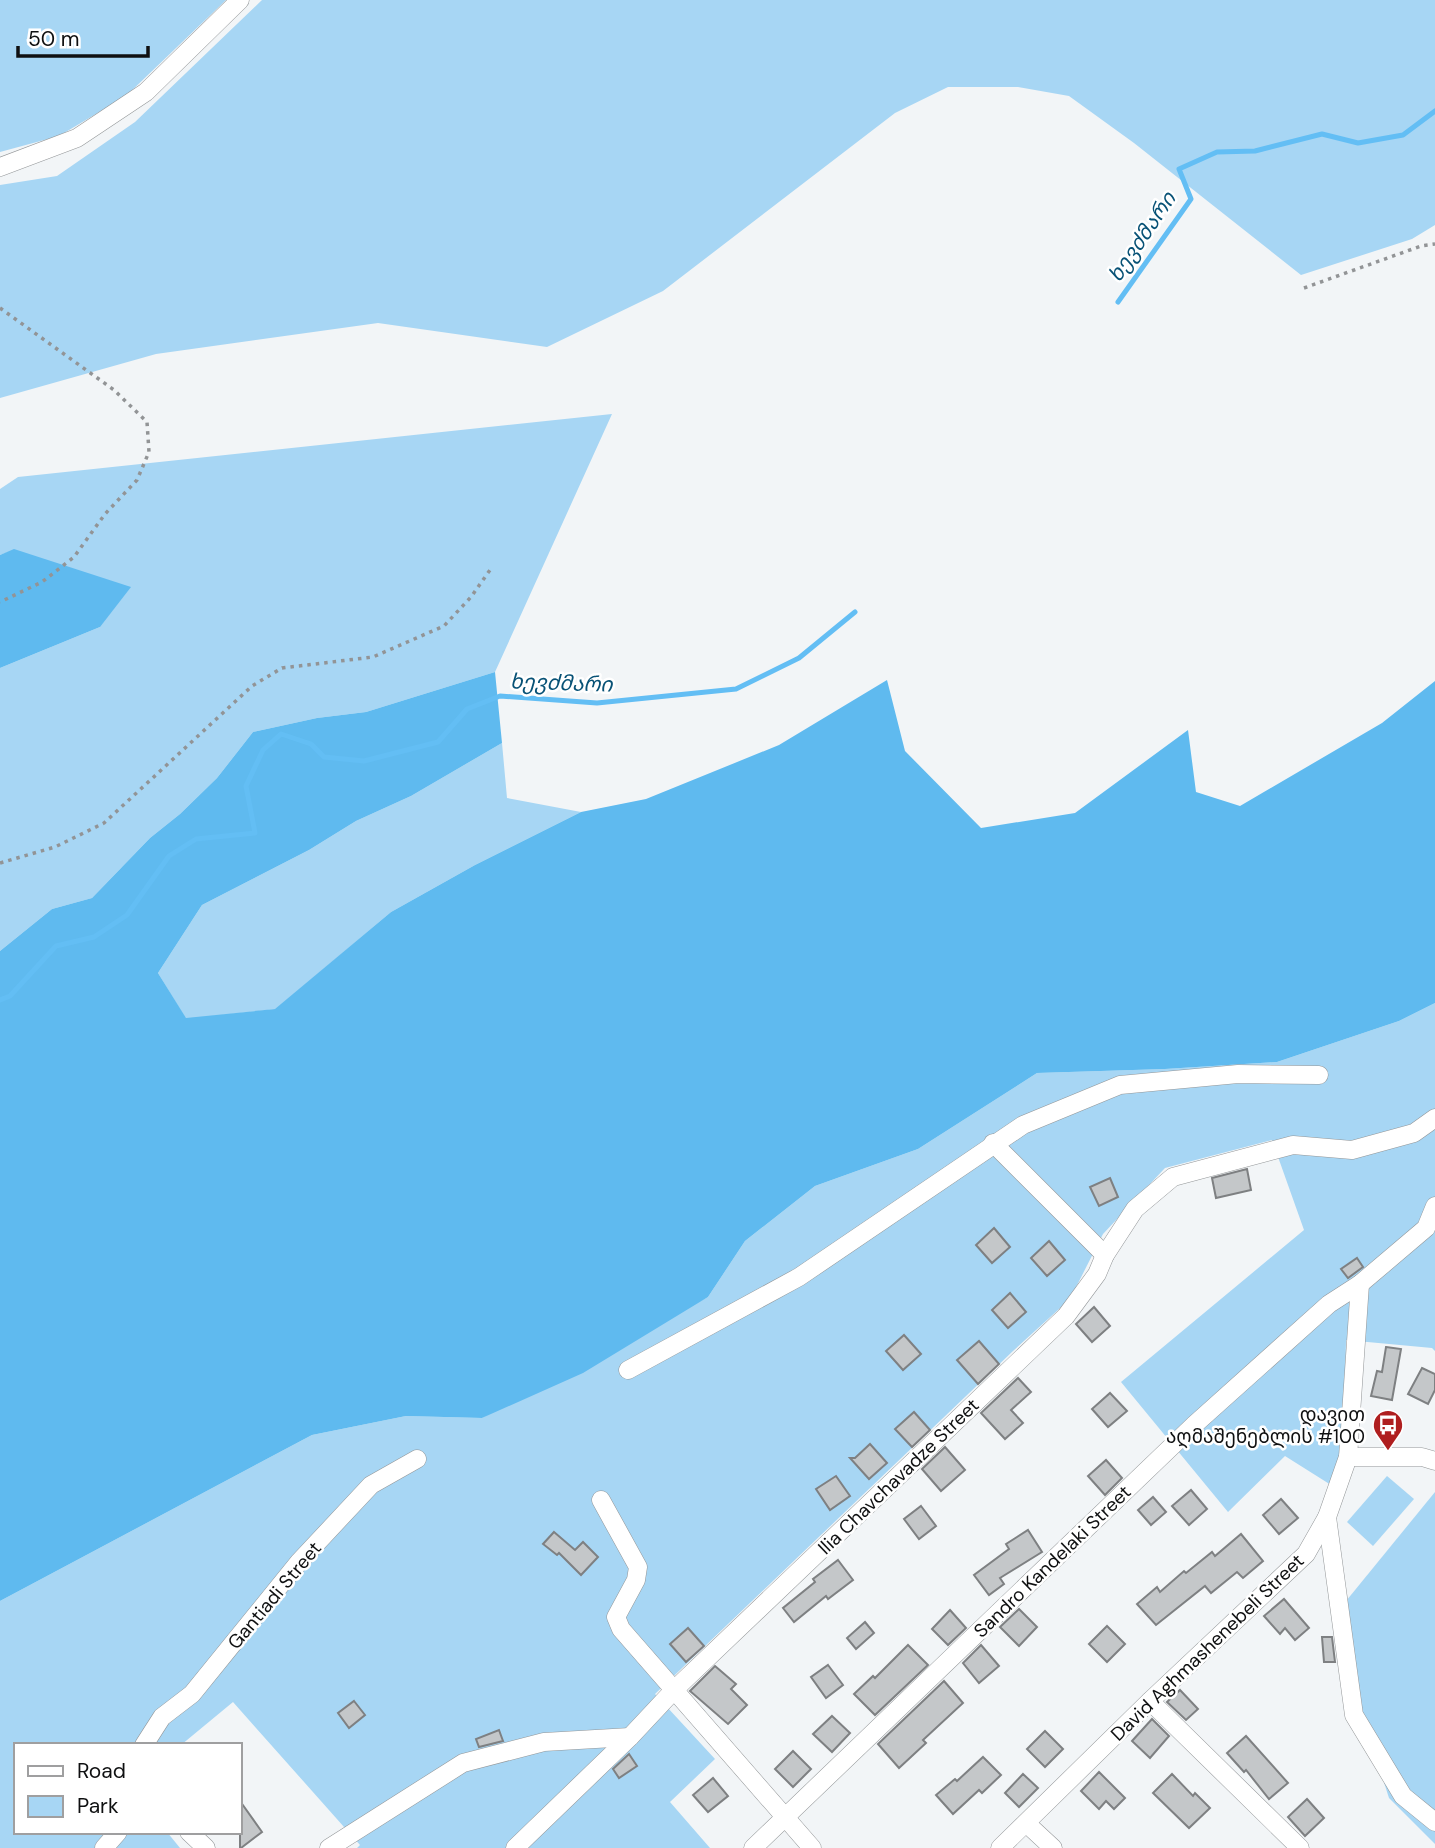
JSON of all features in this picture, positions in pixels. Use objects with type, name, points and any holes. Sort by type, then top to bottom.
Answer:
[{"type":"street","points":[[0,167],[78,138],[146,92],[240,0]]},
{"type":"street","points":[[628,1370],[799,1277],[1023,1125],[1120,1084],[1238,1074],[1319,1075]]},
{"type":"street","name":"Ilia Chavchavadze Street","points":[[514,1848],[630,1737],[674,1690],[1066,1316],[1097,1274],[1105,1255],[1135,1209],[1174,1177],[1293,1145],[1352,1150],[1414,1133],[1435,1118]]},
{"type":"street","points":[[993,1143],[1105,1255]]},
{"type":"street","points":[[1431,1225],[1435,1206]]},
{"type":"street","name":"Sandro Kandelaki Street","points":[[753,1848],[1195,1425],[1329,1304],[1360,1284],[1431,1225]]},
{"type":"street","name":"David Aghmashenebeli Street","points":[[1000,1848],[1306,1554],[1327,1517],[1348,1457],[1360,1284]]},
{"type":"street","points":[[1348,1457],[1422,1457],[1435,1461]]},
{"type":"street","name":"Gantiadi Street","points":[[145,1743],[162,1717],[192,1694],[299,1562],[371,1485],[417,1459]]},
{"type":"street","points":[[601,1500],[638,1567],[636,1580],[616,1617],[621,1629],[812,1848]]},
{"type":"street","points":[[1327,1517],[1354,1715],[1403,1796],[1435,1822]]},
{"type":"street","points":[[1150,1701],[1300,1848]]},
{"type":"street","points":[[329,1848],[463,1763],[544,1742],[630,1737]]},
{"type":"street","points":[[1026,1822],[1053,1848]]},
{"type":"street","points":[[104,1848],[116,1834]]},
{"type":"street","points":[[192,1834],[206,1848]]},
{"type":"path","points":[[1304,288],[1421,246],[1435,244]]},
{"type":"path","points":[[0,308],[123,398],[148,422],[149,452],[137,480],[105,514],[74,557],[41,582],[0,602]]},
{"type":"path","points":[[0,863],[55,847],[104,823],[252,686],[282,668],[373,657],[444,626],[471,597],[490,570]]},
{"type":"green space","points":[[0,0],[226,0],[126,96],[59,136],[0,152]]},
{"type":"green space","points":[[262,0],[1435,0],[1435,225],[1412,239],[1301,275],[1134,143],[1069,96],[1018,87],[948,87],[895,113],[663,291],[547,347],[378,323],[156,354],[0,398],[0,185],[57,176],[135,122]]},
{"type":"green space","points":[[612,414],[495,672],[366,712],[317,718],[253,732],[217,778],[180,814],[150,838],[92,898],[52,909],[0,951],[0,668],[100,627],[14,550],[0,555],[0,489],[18,477]]},
{"type":"green space","points":[[502,743],[507,798],[581,812],[475,865],[391,912],[276,1009],[186,1019],[158,973],[202,905],[309,850],[356,821],[411,796]]},
{"type":"green space","points":[[1435,1003],[1435,1351],[1432,1348],[1346,1340],[1344,1454],[1331,1485],[1285,1456],[1228,1512],[1121,1382],[1304,1230],[1272,1140],[1165,1168],[1103,1234],[1070,1299],[655,1694],[715,1759],[670,1802],[710,1848],[357,1848],[360,1845],[233,1702],[183,1743],[14,1743],[14,1834],[169,1834],[180,1848],[0,1848],[0,1601],[312,1435],[406,1416],[482,1418],[708,1297],[745,1241],[815,1186],[918,1149],[1037,1073],[1277,1062],[1399,1021]]},
{"type":"green space","points":[[1387,1476],[1414,1499],[1373,1546],[1347,1522]]},
{"type":"green space","points":[[1435,1492],[1435,1844],[1389,1798],[1357,1698],[1342,1606]]},
{"type":"shaded area","points":[[14,549],[131,587],[100,627],[0,668],[0,555]]},
{"type":"shaded area","points":[[495,672],[502,743],[411,796],[356,821],[309,850],[202,905],[158,973],[186,1018],[275,1009],[391,912],[475,865],[581,812],[646,799],[779,745],[887,680],[905,751],[981,828],[1075,813],[1188,730],[1196,792],[1240,806],[1382,723],[1435,681],[1435,1003],[1399,1021],[1277,1062],[1037,1073],[918,1149],[815,1186],[745,1241],[708,1297],[583,1373],[482,1418],[406,1416],[312,1435],[0,1601],[0,951],[52,909],[92,898],[150,838],[180,814],[217,778],[253,732],[317,718],[366,712]]},
{"type":"building","points":[[1247,1169],[1251,1190],[1216,1198],[1212,1178]]},
{"type":"building","points":[[1110,1178],[1118,1197],[1099,1206],[1090,1187]]},
{"type":"building","points":[[994,1228],[1010,1247],[992,1263],[976,1245]]},
{"type":"building","points":[[1049,1241],[1065,1260],[1047,1276],[1031,1258]]},
{"type":"building","points":[[1357,1258],[1363,1267],[1348,1278],[1341,1269]]},
{"type":"building","points":[[1010,1293],[1026,1312],[1008,1328],[992,1310]]},
{"type":"building","points":[[1094,1307],[1110,1326],[1092,1342],[1076,1324]]},
{"type":"building","points":[[904,1335],[921,1354],[903,1370],[886,1351]]},
{"type":"building","points":[[979,1341],[999,1364],[978,1384],[957,1360]]},
{"type":"building","points":[[1386,1347],[1401,1349],[1392,1400],[1371,1396],[1377,1371],[1382,1372]]},
{"type":"building","points":[[1422,1368],[1435,1374],[1435,1390],[1428,1404],[1408,1394]]},
{"type":"building","points":[[1018,1378],[1031,1392],[1011,1410],[1023,1423],[1005,1439],[981,1413]]},
{"type":"building","points":[[1110,1393],[1127,1411],[1108,1427],[1092,1409]]},
{"type":"building","points":[[914,1412],[930,1430],[912,1447],[895,1429]]},
{"type":"building","points":[[870,1444],[887,1463],[869,1479],[850,1458],[855,1458]]},
{"type":"building","points":[[945,1447],[965,1470],[941,1491],[922,1469]]},
{"type":"building","points":[[1106,1460],[1122,1478],[1105,1495],[1088,1476]]},
{"type":"building","points":[[836,1476],[850,1496],[830,1510],[816,1489]]},
{"type":"building","points":[[1191,1490],[1207,1509],[1189,1525],[1172,1506]]},
{"type":"building","points":[[1153,1497],[1166,1512],[1151,1525],[1138,1510]]},
{"type":"building","points":[[1281,1499],[1298,1518],[1279,1534],[1263,1515]]},
{"type":"building","points":[[921,1506],[936,1526],[919,1539],[904,1519]]},
{"type":"building","points":[[1028,1530],[1042,1552],[1000,1578],[1004,1584],[989,1595],[974,1575],[1009,1549],[1006,1544]]},
{"type":"building","points":[[554,1532],[575,1550],[583,1542],[598,1557],[581,1575],[559,1553],[557,1555],[543,1544]]},
{"type":"building","points":[[1241,1534],[1263,1561],[1243,1578],[1237,1572],[1211,1593],[1205,1586],[1156,1625],[1137,1604],[1157,1587],[1160,1592],[1212,1552],[1215,1556]]},
{"type":"building","points":[[838,1560],[853,1580],[828,1599],[826,1596],[794,1622],[783,1608],[815,1582],[813,1579]]},
{"type":"building","points":[[1284,1599],[1309,1628],[1295,1640],[1285,1628],[1280,1634],[1264,1616]]},
{"type":"building","points":[[1019,1609],[1037,1627],[1019,1646],[1000,1627]]},
{"type":"building","points":[[950,1610],[966,1628],[948,1645],[932,1629]]},
{"type":"building","points":[[865,1622],[874,1633],[856,1649],[847,1638]]},
{"type":"building","points":[[1107,1626],[1125,1644],[1107,1662],[1089,1644]]},
{"type":"building","points":[[688,1628],[704,1646],[686,1662],[670,1644]]},
{"type":"building","points":[[1322,1637],[1332,1637],[1335,1662],[1324,1662]]},
{"type":"building","points":[[908,1645],[928,1665],[875,1715],[854,1694],[873,1676],[875,1678]]},
{"type":"building","points":[[981,1645],[999,1666],[979,1683],[963,1663]]},
{"type":"building","points":[[828,1665],[843,1685],[826,1698],[811,1677]]},
{"type":"building","points":[[715,1666],[736,1684],[731,1689],[747,1705],[728,1724],[690,1691]]},
{"type":"building","points":[[944,1681],[963,1703],[923,1740],[926,1743],[899,1768],[878,1744]]},
{"type":"building","points":[[1180,1690],[1198,1709],[1186,1720],[1167,1702]]},
{"type":"building","points":[[354,1701],[365,1715],[349,1728],[338,1713]]},
{"type":"building","points":[[832,1716],[850,1733],[832,1752],[813,1734]]},
{"type":"building","points":[[1152,1719],[1169,1736],[1150,1758],[1132,1741]]},
{"type":"building","points":[[499,1730],[503,1741],[479,1747],[476,1739]]},
{"type":"building","points":[[1045,1731],[1063,1749],[1045,1767],[1027,1749]]},
{"type":"building","points":[[1246,1736],[1288,1783],[1269,1799],[1246,1770],[1244,1772],[1227,1753]]},
{"type":"building","points":[[793,1751],[811,1769],[793,1787],[775,1769]]},
{"type":"building","points":[[629,1754],[637,1766],[619,1778],[613,1769]]},
{"type":"building","points":[[983,1757],[1001,1775],[982,1793],[979,1790],[953,1814],[936,1795],[955,1779],[957,1781]]},
{"type":"building","points":[[1099,1772],[1125,1798],[1114,1809],[1106,1801],[1099,1809],[1081,1791]]},
{"type":"building","points":[[1023,1774],[1038,1788],[1019,1807],[1005,1793]]},
{"type":"building","points":[[1172,1774],[1193,1796],[1195,1793],[1210,1808],[1189,1828],[1153,1793]]},
{"type":"building","points":[[713,1778],[728,1796],[708,1812],[693,1795]]},
{"type":"building","points":[[1307,1799],[1324,1818],[1305,1836],[1288,1817]]},
{"type":"building","points":[[242,1804],[262,1832],[240,1848],[242,1834]]},
{"type":"waterway","name":"ხევძმარი","points":[[1118,302],[1191,199],[1179,169],[1217,152],[1255,151],[1322,134],[1358,143],[1403,135],[1435,111]]},
{"type":"waterway","name":"ხევძმარი","points":[[0,1000],[10,996],[56,946],[94,937],[127,915],[169,856],[196,839],[255,833],[246,786],[263,750],[281,734],[311,744],[324,757],[364,761],[438,742],[467,709],[500,696],[597,703],[736,689],[799,658],[855,612]]},
{"type":"place","name":"დავით აღმაშენებლის #100","points":[[1388,1452]]}]
